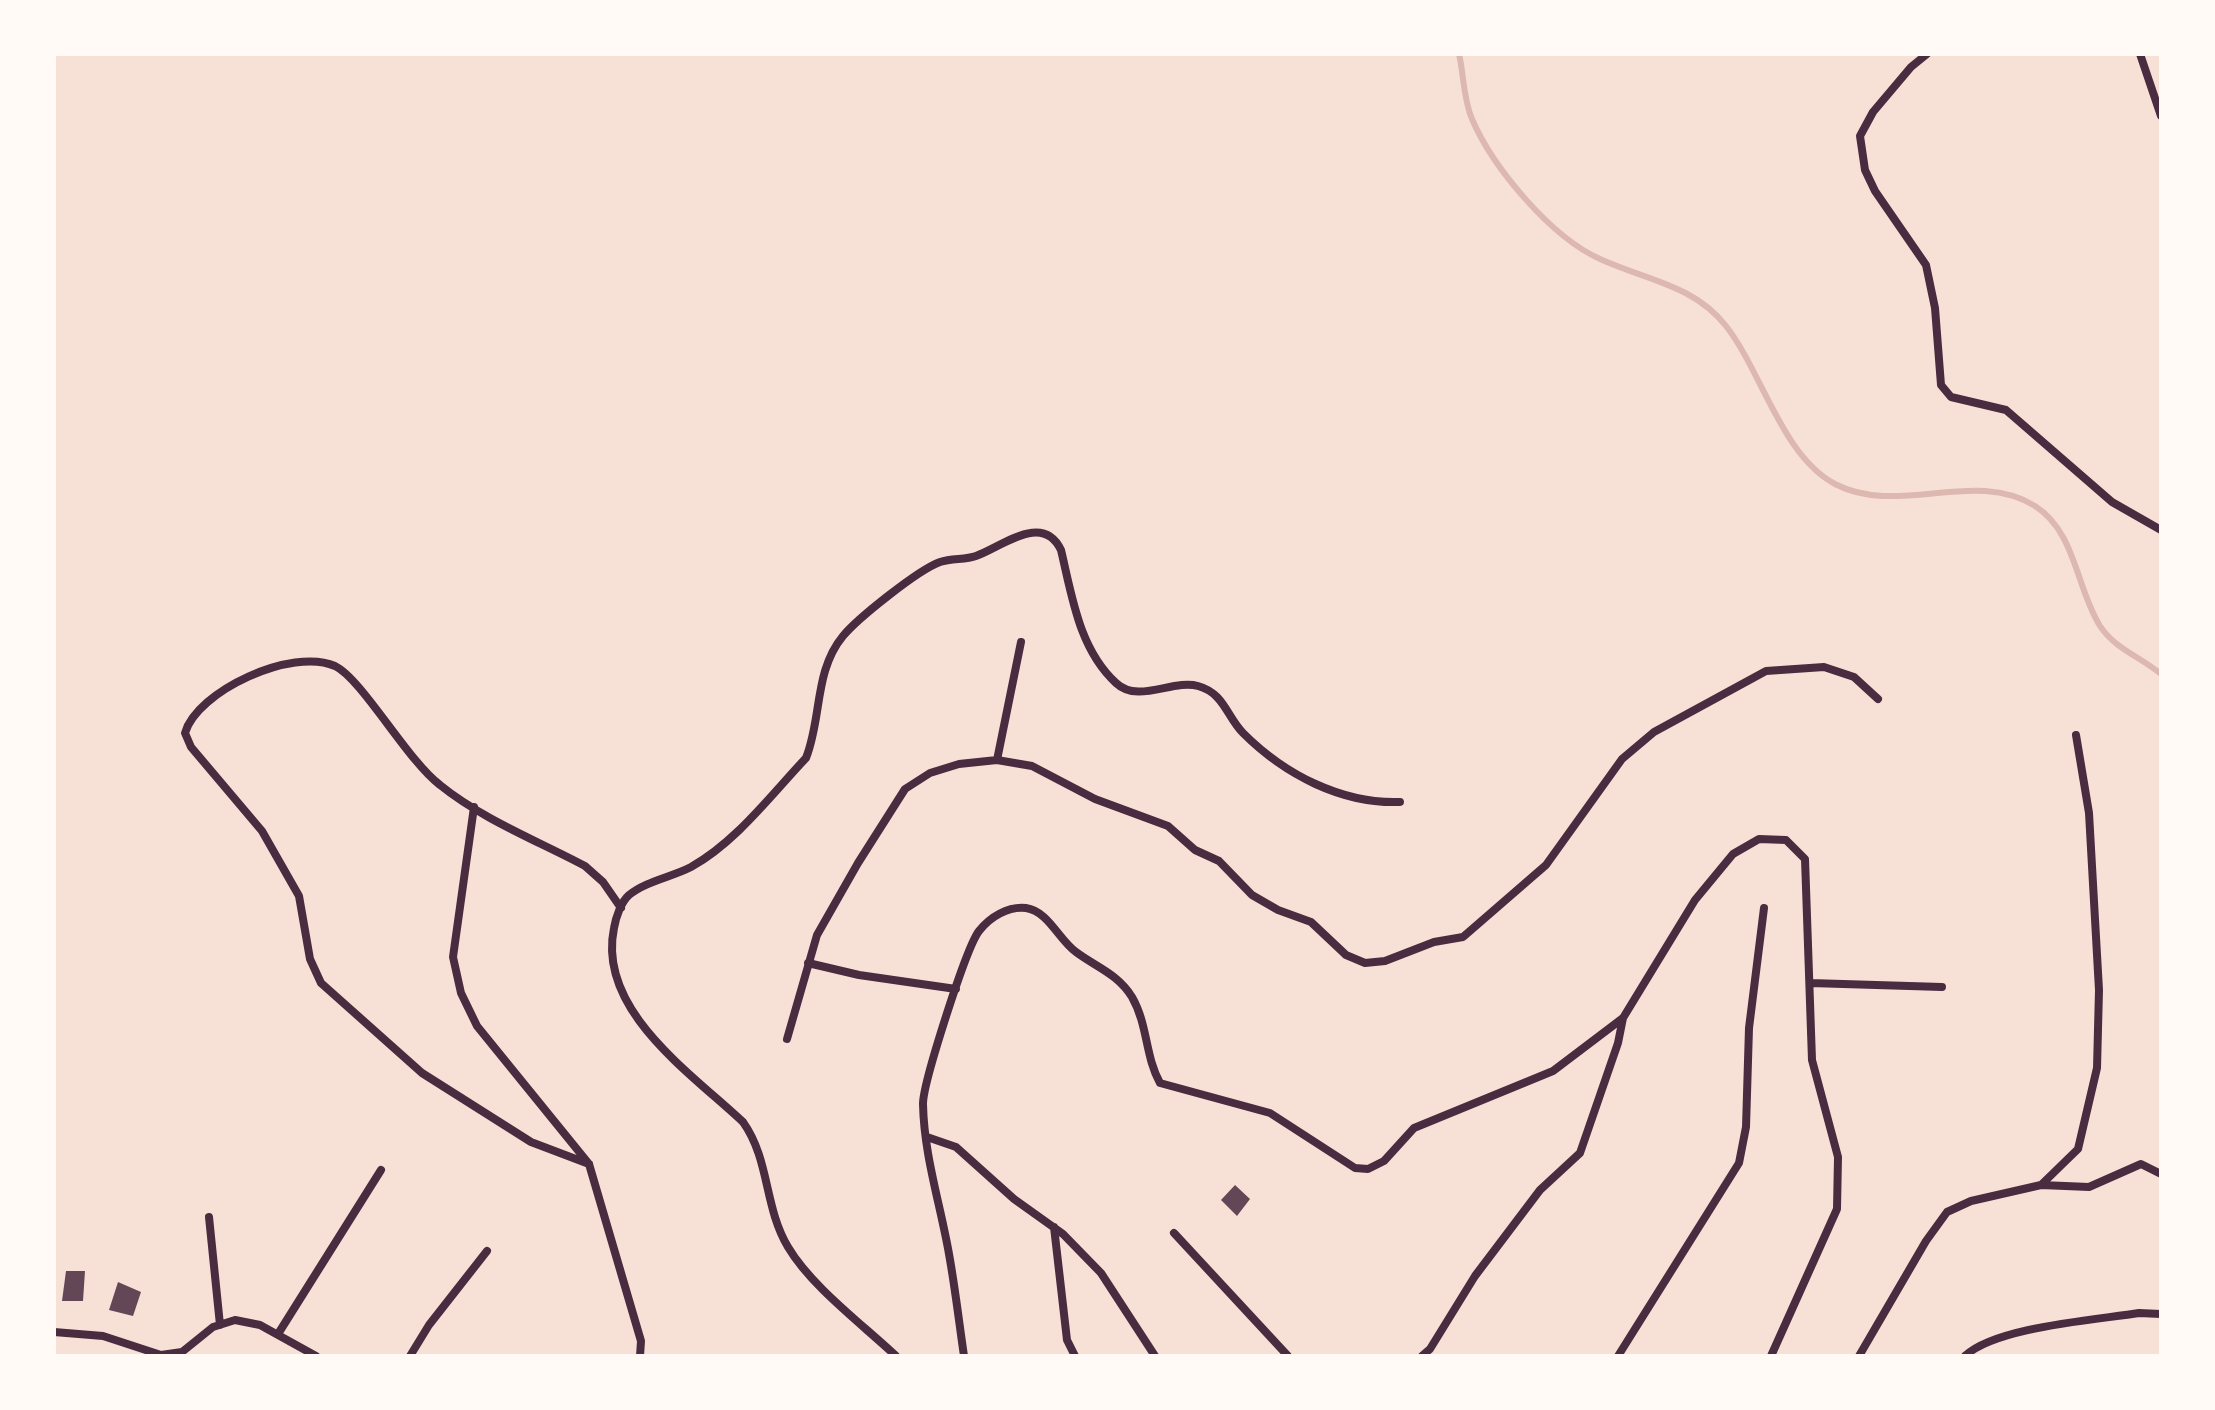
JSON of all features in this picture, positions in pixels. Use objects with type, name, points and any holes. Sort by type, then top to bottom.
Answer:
[{"type":"street","points":[[1927,54],[1911,67],[1873,112],[1860,136],[1865,170],[1875,191],[1926,265],[1935,308],[1941,385],[1951,397],[2006,410],[2112,502],[2161,530]]},
{"type":"street","points":[[2140,54],[2161,116]]},
{"type":"street","points":[[896,1356],[801,1266],[787,1246],[768,1195],[760,1151],[743,1122],[632,1011],[612,972],[610,948],[621,908],[629,895],[691,867],[725,843],[806,758],[814,740],[816,705],[828,659],[844,634],[919,574],[942,561],[974,557],[1023,533],[1041,532],[1056,540],[1079,622],[1096,659],[1118,686],[1137,692],[1197,686],[1223,701],[1241,732],[1280,763],[1342,797],[1372,803],[1400,802]]},
{"type":"street","points":[[997,760],[1021,642]]},
{"type":"street","points":[[589,1164],[531,1142],[422,1073],[321,983],[310,959],[299,896],[262,831],[191,747],[185,733],[190,717],[240,681],[284,663],[312,660],[336,667],[349,678],[409,755],[440,786],[585,866],[603,882],[621,908]]},
{"type":"street","points":[[787,1039],[817,935],[905,789],[930,773],[959,764],[997,760],[1032,766],[1095,799],[1168,826],[1195,850],[1219,861],[1252,895],[1278,910],[1311,922],[1346,955],[1365,963],[1385,961],[1434,942],[1463,937],[1546,865],[1622,759],[1654,732],[1766,671],[1824,667],[1854,677],[1878,699]]},
{"type":"street","points":[[2041,1185],[2078,1149],[2097,1068],[2099,990],[2089,813],[2076,735]]},
{"type":"street","points":[[474,807],[453,957],[461,993],[477,1026],[589,1164],[641,1341],[640,1356]]},
{"type":"street","points":[[1422,1356],[1475,1276],[1540,1190],[1580,1153],[1618,1043],[1623,1018],[1695,900],[1733,854],[1759,839],[1786,840],[1805,859],[1812,1060],[1838,1157],[1837,1209],[1771,1356]]},
{"type":"street","points":[[964,1356],[949,1253],[928,1161],[923,1101],[965,957],[979,931],[994,916],[1008,910],[1028,908],[1041,914],[1074,951],[1110,972],[1131,996],[1144,1024],[1151,1066],[1160,1083],[1270,1113],[1355,1168],[1368,1169],[1384,1161],[1414,1128],[1553,1071],[1623,1018]]},
{"type":"street","points":[[1618,1356],[1739,1163],[1746,1127],[1749,1028],[1764,908]]},
{"type":"street","points":[[808,963],[859,975],[956,989]]},
{"type":"street","points":[[1810,983],[1942,987]]},
{"type":"street","points":[[927,1137],[956,1147],[1014,1199],[1054,1227],[1101,1273],[1155,1356]]},
{"type":"street","points":[[1859,1356],[1926,1241],[1947,1212],[1971,1201],[2041,1185],[2089,1187],[2141,1164],[2161,1174]]},
{"type":"street","points":[[278,1334],[381,1170]]},
{"type":"street","points":[[209,1217],[220,1325]]},
{"type":"street","points":[[1054,1227],[1067,1340],[1075,1356]]},
{"type":"street","points":[[1174,1233],[1288,1356]]},
{"type":"street","points":[[410,1356],[429,1325],[487,1251]]},
{"type":"street","points":[[1965,1356],[1975,1346],[2003,1336],[2139,1313],[2161,1314]]},
{"type":"street","points":[[54,1332],[103,1336],[161,1355],[182,1354],[220,1325],[235,1320],[260,1325],[316,1356]]},
{"type":"building","points":[[1235,1185],[1250,1199],[1237,1216],[1221,1200]]},
{"type":"building","points":[[66,1271],[85,1271],[83,1301],[62,1301]]},
{"type":"building","points":[[118,1282],[141,1292],[133,1316],[109,1310]]},
{"type":"waterway","points":[[1459,54],[1472,119],[1494,158],[1526,199],[1562,235],[1581,249],[1684,292],[1713,312],[1739,345],[1787,434],[1817,471],[1835,484],[1859,493],[1884,496],[1987,491],[2011,495],[2035,506],[2059,530],[2100,626],[2121,647],[2161,674]]}]
